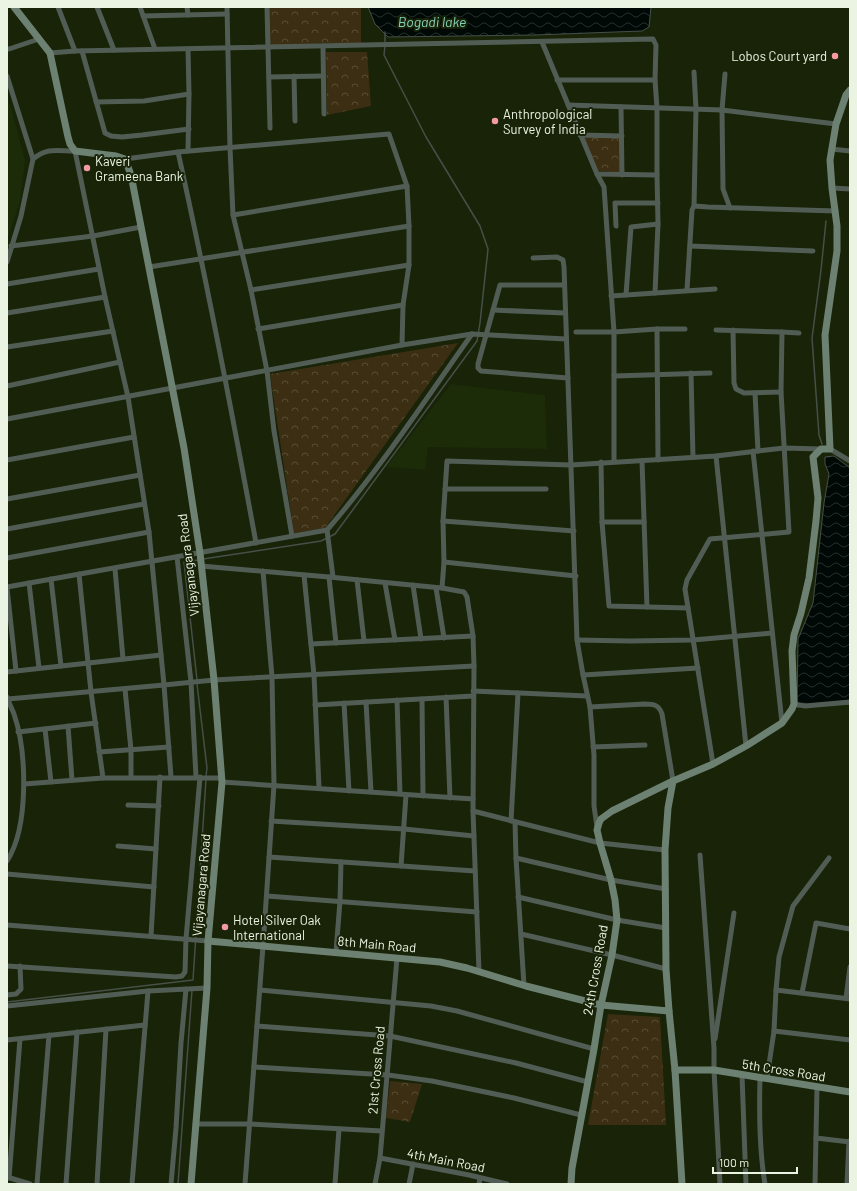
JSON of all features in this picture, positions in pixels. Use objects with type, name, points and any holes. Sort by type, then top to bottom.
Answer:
[{"type":"street","points":[[14,7],[50,53],[68,137],[70,144],[75,151],[105,297],[128,397],[149,532],[171,777]]},
{"type":"street","points":[[58,7],[75,51]]},
{"type":"street","points":[[97,7],[114,50]]},
{"type":"street","points":[[140,7],[155,50]]},
{"type":"street","points":[[187,7],[188,14]]},
{"type":"street","points":[[227,7],[233,215],[251,290],[267,371],[274,431],[292,536]]},
{"type":"street","points":[[267,7],[270,128]]},
{"type":"street","points":[[143,16],[227,14]]},
{"type":"street","points":[[7,49],[39,38]]},
{"type":"street","points":[[50,53],[114,50],[653,40],[656,45],[655,80],[657,108],[658,203],[655,293]]},
{"type":"street","points":[[542,42],[596,174],[604,187],[614,332],[614,461]]},
{"type":"street","points":[[323,46],[324,114]]},
{"type":"street","points":[[188,49],[188,151]]},
{"type":"street","points":[[82,51],[105,133],[112,136],[122,137],[189,129]]},
{"type":"street","points":[[687,290],[692,210],[694,206],[696,109],[694,72]]},
{"type":"street","points":[[725,74],[722,110],[723,189],[730,208]]},
{"type":"street","points":[[7,76],[33,159],[21,216],[7,262]]},
{"type":"street","points":[[268,76],[323,76]]},
{"type":"street","points":[[294,76],[295,121]]},
{"type":"street","points":[[557,80],[655,80]]},
{"type":"street","points":[[830,449],[825,335],[837,252],[837,226],[830,160],[836,124],[846,95],[850,90]]},
{"type":"street","points":[[96,102],[144,101],[189,94]]},
{"type":"street","points":[[568,105],[722,110],[836,124]]},
{"type":"street","points":[[621,107],[622,175]]},
{"type":"street","points":[[33,159],[39,154],[48,150],[75,151],[116,156],[125,159],[188,151],[389,134],[407,186],[409,265],[403,305],[402,345]]},
{"type":"street","points":[[580,135],[622,136]]},
{"type":"street","points":[[831,149],[850,151]]},
{"type":"street","points":[[178,152],[202,258],[256,542]]},
{"type":"street","name":"Vijayanagara Road","points":[[125,159],[131,176],[184,448],[200,553],[214,680],[222,780],[208,940],[207,988],[191,1184]]},
{"type":"street","points":[[596,174],[657,175]]},
{"type":"street","points":[[233,215],[407,186]]},
{"type":"street","points":[[832,188],[850,189]]},
{"type":"street","points":[[616,226],[616,203],[658,203]]},
{"type":"street","points":[[694,206],[836,211]]},
{"type":"street","points":[[626,295],[631,226],[658,224]]},
{"type":"street","points":[[149,267],[409,226]]},
{"type":"street","points":[[12,246],[92,236],[141,227]]},
{"type":"street","points":[[690,246],[812,251]]},
{"type":"street","points":[[534,258],[557,257],[563,260],[564,267],[576,576],[577,640],[590,707],[593,747],[594,799],[597,830]]},
{"type":"street","points":[[251,290],[409,265]]},
{"type":"street","points":[[7,284],[99,269]]},
{"type":"street","points":[[564,285],[500,285],[484,334],[478,368],[481,371],[568,378]]},
{"type":"street","points":[[611,296],[715,289]]},
{"type":"street","points":[[7,313],[105,297]]},
{"type":"street","points":[[258,329],[403,305]]},
{"type":"street","points":[[493,310],[565,313]]},
{"type":"street","points":[[657,329],[658,460]]},
{"type":"street","points":[[576,332],[684,329]]},
{"type":"street","points":[[716,330],[799,333]]},
{"type":"street","points":[[733,330],[734,383],[736,389],[744,393],[781,392]]},
{"type":"street","points":[[7,347],[113,331]]},
{"type":"street","points":[[713,764],[685,589],[687,580],[710,539],[789,532],[781,392],[782,332]]},
{"type":"street","points":[[7,419],[402,345],[473,334],[566,339]]},
{"type":"street","points":[[16,671],[7,588],[327,530],[357,494],[473,334]]},
{"type":"street","points":[[7,386],[120,362]]},
{"type":"street","points":[[691,373],[693,457]]},
{"type":"street","points":[[614,376],[710,373]]},
{"type":"street","points":[[755,393],[756,451],[762,534],[782,723]]},
{"type":"street","points":[[7,460],[134,437]]},
{"type":"street","points":[[444,638],[439,588],[444,562],[444,521],[447,461],[571,465],[614,461],[642,461],[716,456],[784,448],[830,449],[850,461]]},
{"type":"street","points":[[597,830],[601,819],[606,814],[673,781],[713,764],[746,746],[782,723],[792,709],[794,704],[792,651],[794,635],[809,578],[818,498],[813,457],[821,449]]},
{"type":"street","points":[[716,456],[746,746]]},
{"type":"street","points":[[642,461],[647,607]]},
{"type":"street","points":[[601,462],[602,522],[609,606],[688,608]]},
{"type":"street","points":[[7,499],[140,475]]},
{"type":"street","points":[[446,489],[546,489]]},
{"type":"street","points":[[7,529],[144,504]]},
{"type":"street","points":[[444,521],[574,531]]},
{"type":"street","points":[[602,522],[644,522]]},
{"type":"street","points":[[327,530],[336,643]]},
{"type":"street","points":[[7,558],[149,532]]},
{"type":"street","points":[[7,966],[176,977],[182,976],[185,972],[198,777],[191,682],[177,557]]},
{"type":"street","points":[[444,562],[576,576]]},
{"type":"street","points":[[201,566],[413,585],[464,592],[467,597],[473,636],[473,811],[478,912],[479,972]]},
{"type":"street","points":[[115,569],[123,659]]},
{"type":"street","points":[[245,1184],[274,785],[272,677],[263,571]]},
{"type":"street","points":[[79,574],[91,692],[103,778]]},
{"type":"street","points":[[304,575],[314,675],[319,788]]},
{"type":"street","points":[[51,579],[61,666]]},
{"type":"street","points":[[357,580],[364,641]]},
{"type":"street","points":[[385,583],[395,640]]},
{"type":"street","points":[[28,584],[39,668]]},
{"type":"street","points":[[413,585],[421,639]]},
{"type":"street","points":[[577,640],[693,640],[735,635],[772,633]]},
{"type":"street","points":[[311,644],[473,636]]},
{"type":"street","points":[[7,672],[161,655]]},
{"type":"street","points":[[7,861],[11,855],[18,836],[24,802],[24,784],[23,761],[18,732],[14,715],[7,698],[164,686],[214,680],[474,666]]},
{"type":"street","points":[[583,675],[698,668]]},
{"type":"street","points":[[125,689],[131,778]]},
{"type":"street","points":[[315,705],[422,699],[473,693],[587,696]]},
{"type":"street","points":[[518,693],[513,821],[524,986]]},
{"type":"street","points":[[446,697],[450,798]]},
{"type":"street","points":[[422,699],[423,796]]},
{"type":"street","points":[[397,700],[404,829],[401,866]]},
{"type":"street","points":[[366,702],[371,792]]},
{"type":"street","points":[[794,704],[805,706],[850,702]]},
{"type":"street","points":[[344,703],[349,791]]},
{"type":"street","points":[[590,707],[652,704],[657,705],[661,709],[662,714],[673,781],[668,808],[665,850],[666,969],[675,1070],[682,1184]]},
{"type":"street","points":[[18,732],[96,724]]},
{"type":"street","points":[[68,726],[72,780]]},
{"type":"street","points":[[45,729],[51,782]]},
{"type":"street","points":[[593,747],[645,745]]},
{"type":"street","points":[[99,752],[169,747]]},
{"type":"street","points":[[151,936],[160,777]]},
{"type":"street","points":[[24,784],[103,778],[198,777],[349,791],[473,799]]},
{"type":"street","points":[[128,805],[159,806]]},
{"type":"street","points":[[473,811],[600,843],[665,850]]},
{"type":"street","points":[[271,821],[404,829],[474,836]]},
{"type":"street","name":"24th Cross Road","points":[[571,1184],[572,1168],[581,1115],[601,1005],[612,955],[617,920],[611,880],[597,830]]},
{"type":"street","points":[[118,846],[156,849]]},
{"type":"street","points":[[700,855],[714,1048],[720,1184]]},
{"type":"street","points":[[269,857],[475,871]]},
{"type":"street","points":[[516,858],[611,880],[666,889]]},
{"type":"street","points":[[765,1184],[761,1161],[759,1131],[763,1078],[774,1031],[779,957],[793,906],[829,858]]},
{"type":"street","points":[[336,952],[341,862]]},
{"type":"street","points":[[7,874],[154,887]]},
{"type":"street","points":[[267,896],[478,912]]},
{"type":"street","points":[[518,897],[617,920],[666,928]]},
{"type":"street","points":[[714,1048],[734,913]]},
{"type":"street","points":[[802,993],[816,922],[850,929]]},
{"type":"street","name":"8th Main Road","points":[[7,925],[208,940],[440,962],[524,986],[601,1005],[669,1011]]},
{"type":"street","points":[[521,934],[666,969]]},
{"type":"street","name":"21st Cross Road","points":[[375,1184],[380,1158],[388,1076],[397,958]]},
{"type":"street","points":[[7,995],[16,994],[21,989],[20,966]]},
{"type":"street","points":[[776,990],[848,999],[850,967]]},
{"type":"street","points":[[7,1006],[148,991],[207,988]]},
{"type":"street","points":[[171,1184],[186,989]]},
{"type":"street","points":[[260,990],[431,1006],[457,1011],[594,1049]]},
{"type":"street","points":[[132,1184],[148,991]]},
{"type":"street","points":[[7,1040],[145,1025]]},
{"type":"street","points":[[257,1026],[390,1036],[516,1063],[588,1082]]},
{"type":"street","points":[[97,1184],[106,1029]]},
{"type":"street","points":[[774,1031],[850,1040]]},
{"type":"street","points":[[66,1184],[77,1032]]},
{"type":"street","points":[[37,1184],[49,1035]]},
{"type":"street","points":[[20,1039],[8,1177],[30,1184]]},
{"type":"street","points":[[254,1067],[388,1076],[432,1081],[581,1115]]},
{"type":"street","name":"5th Cross Road","points":[[675,1070],[714,1070],[817,1088],[850,1092]]},
{"type":"street","points":[[742,1075],[746,1184]]},
{"type":"street","points":[[815,1184],[817,1088]]},
{"type":"street","points":[[195,1124],[250,1124],[382,1131]]},
{"type":"street","points":[[335,1184],[339,1129]]},
{"type":"street","points":[[816,1138],[849,1142],[847,1184]]},
{"type":"street","name":"4th Main Road","points":[[380,1158],[507,1184]]},
{"type":"street","points":[[409,1184],[413,1164]]},
{"type":"street","points":[[479,1184],[480,1178]]},
{"type":"shaded area","points":[[7,96],[25,161],[20,201],[7,241]]},
{"type":"shaded area","points":[[451,384],[545,395],[547,449],[428,447],[425,470],[386,467]]},
{"type":"green space","points":[[267,7],[361,7],[361,43],[320,43],[272,47],[271,44],[268,44]]},
{"type":"green space","points":[[326,52],[367,52],[371,106],[327,115]]},
{"type":"green space","points":[[582,137],[620,138],[621,172],[597,171]]},
{"type":"green space","points":[[458,343],[325,528],[294,533],[270,374]]},
{"type":"green space","points":[[608,1014],[660,1017],[666,1125],[588,1125]]},
{"type":"green space","points":[[390,1081],[422,1084],[410,1122],[386,1118]]},
{"type":"water","name":"Bogadi lake","points":[[368,7],[651,7],[649,27],[642,31],[535,35],[388,37],[375,24]]},
{"type":"water","points":[[834,456],[850,468],[850,704],[797,707],[798,639],[813,603],[824,503],[829,474],[825,464],[825,457]]},
{"type":"waterway","points":[[385,32],[385,42]]},
{"type":"waterway","points":[[203,559],[321,541],[335,534],[477,341],[488,249],[480,226],[426,137],[384,55],[385,46]]},
{"type":"waterway","points":[[822,444],[819,435],[812,338],[826,221]]},
{"type":"waterway","points":[[197,680],[184,562],[198,560]]},
{"type":"waterway","points":[[197,684],[207,768],[206,776]]},
{"type":"waterway","points":[[7,1002],[193,980],[206,779]]},
{"type":"waterway","points":[[178,1184],[192,990]]},
{"type":"place","name":"Lobos Court yard","points":[[835,56]]},
{"type":"place","name":"Anthropological Survey of India","points":[[495,121]]},
{"type":"place","name":"Kaveri Grameena Bank","points":[[87,168]]},
{"type":"place","name":"Hotel Silver Oak International","points":[[225,927]]}]
